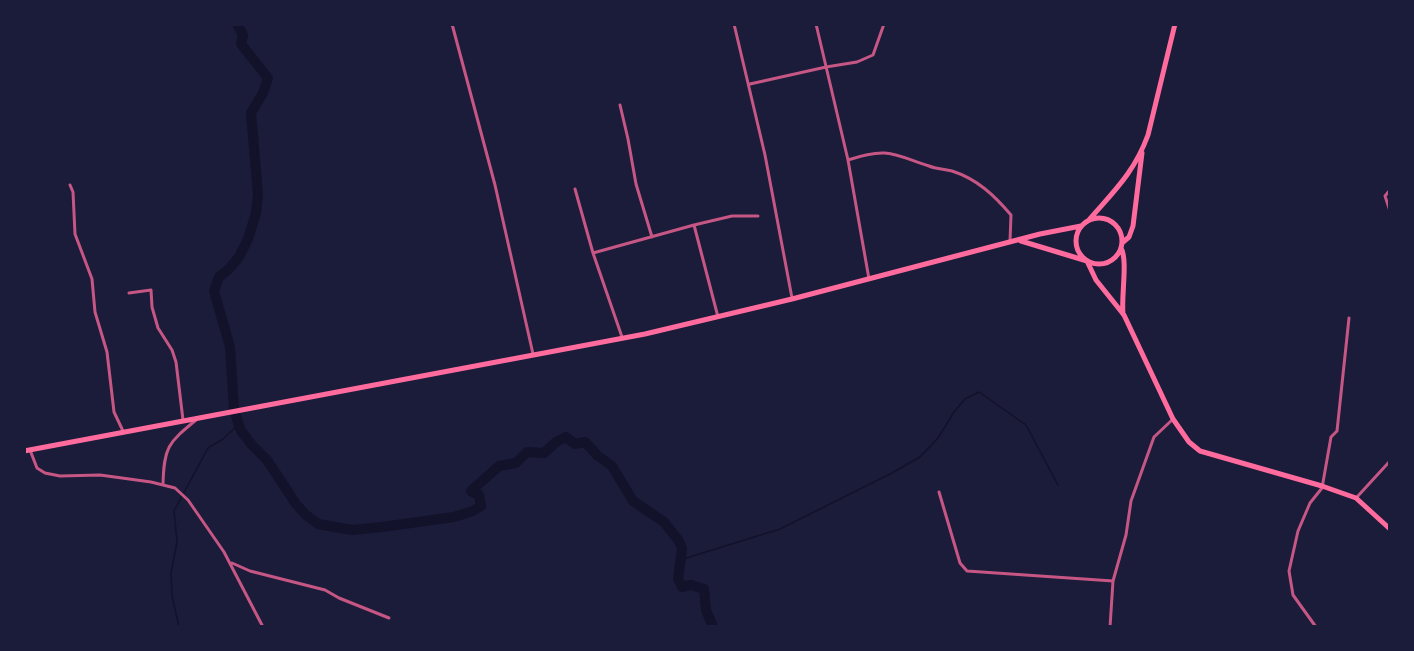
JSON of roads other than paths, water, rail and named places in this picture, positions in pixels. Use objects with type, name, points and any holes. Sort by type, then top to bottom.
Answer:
[{"type":"highway","points":[[1174,24],[1148,135],[1142,151],[1121,185],[1078,231],[1076,244],[1078,251],[1087,261],[1096,280],[1124,315],[1173,418],[1189,442],[1200,451],[1356,498],[1390,528]]},
{"type":"highway","points":[[1020,240],[1100,264],[1118,254],[1133,226],[1142,151]]},
{"type":"highway","points":[[1089,220],[1095,218],[1109,220],[1119,229],[1124,254],[1122,301],[1124,315]]},
{"type":"highway","points":[[27,450],[123,430],[250,410],[623,339],[792,299],[1082,225]]},
{"type":"street","points":[[452,24],[495,185],[533,356]]},
{"type":"street","points":[[735,24],[750,84],[792,299]]},
{"type":"street","points":[[816,24],[848,160],[869,279]]},
{"type":"street","points":[[750,84],[826,66],[857,62],[873,55],[884,24]]},
{"type":"street","points":[[620,105],[636,184],[652,237]]},
{"type":"street","points":[[848,160],[872,152],[897,154],[931,167],[968,177],[995,196],[1011,214],[1010,243]]},
{"type":"street","points":[[70,185],[73,192],[75,234],[92,279],[95,312],[107,352],[114,412],[123,430]]},
{"type":"street","points":[[575,189],[593,254],[623,339]]},
{"type":"street","points":[[1390,190],[1385,196],[1390,211]]},
{"type":"street","points":[[593,254],[732,216],[758,216]]},
{"type":"street","points":[[694,225],[718,317]]},
{"type":"street","points":[[129,293],[151,290],[152,307],[158,328],[172,350],[176,362],[184,422]]},
{"type":"street","points":[[1316,627],[1293,595],[1289,571],[1298,531],[1322,486],[1331,437],[1337,431],[1349,318]]},
{"type":"street","points":[[1110,627],[1113,581],[1126,535],[1131,501],[1154,436],[1173,418]]},
{"type":"street","points":[[163,484],[164,462],[168,446],[196,419]]},
{"type":"street","points":[[27,450],[37,468],[45,473],[60,476],[100,475],[163,484],[175,488],[188,500],[230,562],[263,627]]},
{"type":"street","points":[[1356,498],[1390,461]]},
{"type":"street","points":[[939,492],[960,563],[968,571],[1113,581]]},
{"type":"street","points":[[230,562],[250,571],[325,590],[389,618]]},
{"type":"waterway","points":[[237,24],[243,35],[241,44],[268,78],[263,93],[251,113],[258,194],[256,213],[248,239],[239,257],[219,277],[214,291],[230,347],[234,410],[241,431],[267,460],[296,504],[318,524],[352,530],[454,517],[481,506],[479,495],[471,491],[499,466],[516,463],[527,452],[544,453],[556,442],[566,437],[575,444],[585,442],[598,456],[612,466],[633,501],[664,522],[679,541],[682,549],[678,579],[682,587],[691,585],[704,589],[706,610],[713,627]]},
{"type":"waterway","points":[[680,560],[780,529],[892,473],[920,457],[938,438],[965,399],[979,392],[1026,425],[1058,485]]},
{"type":"waterway","points":[[179,627],[172,596],[171,573],[177,542],[174,511],[208,448],[223,439],[239,424]]}]
